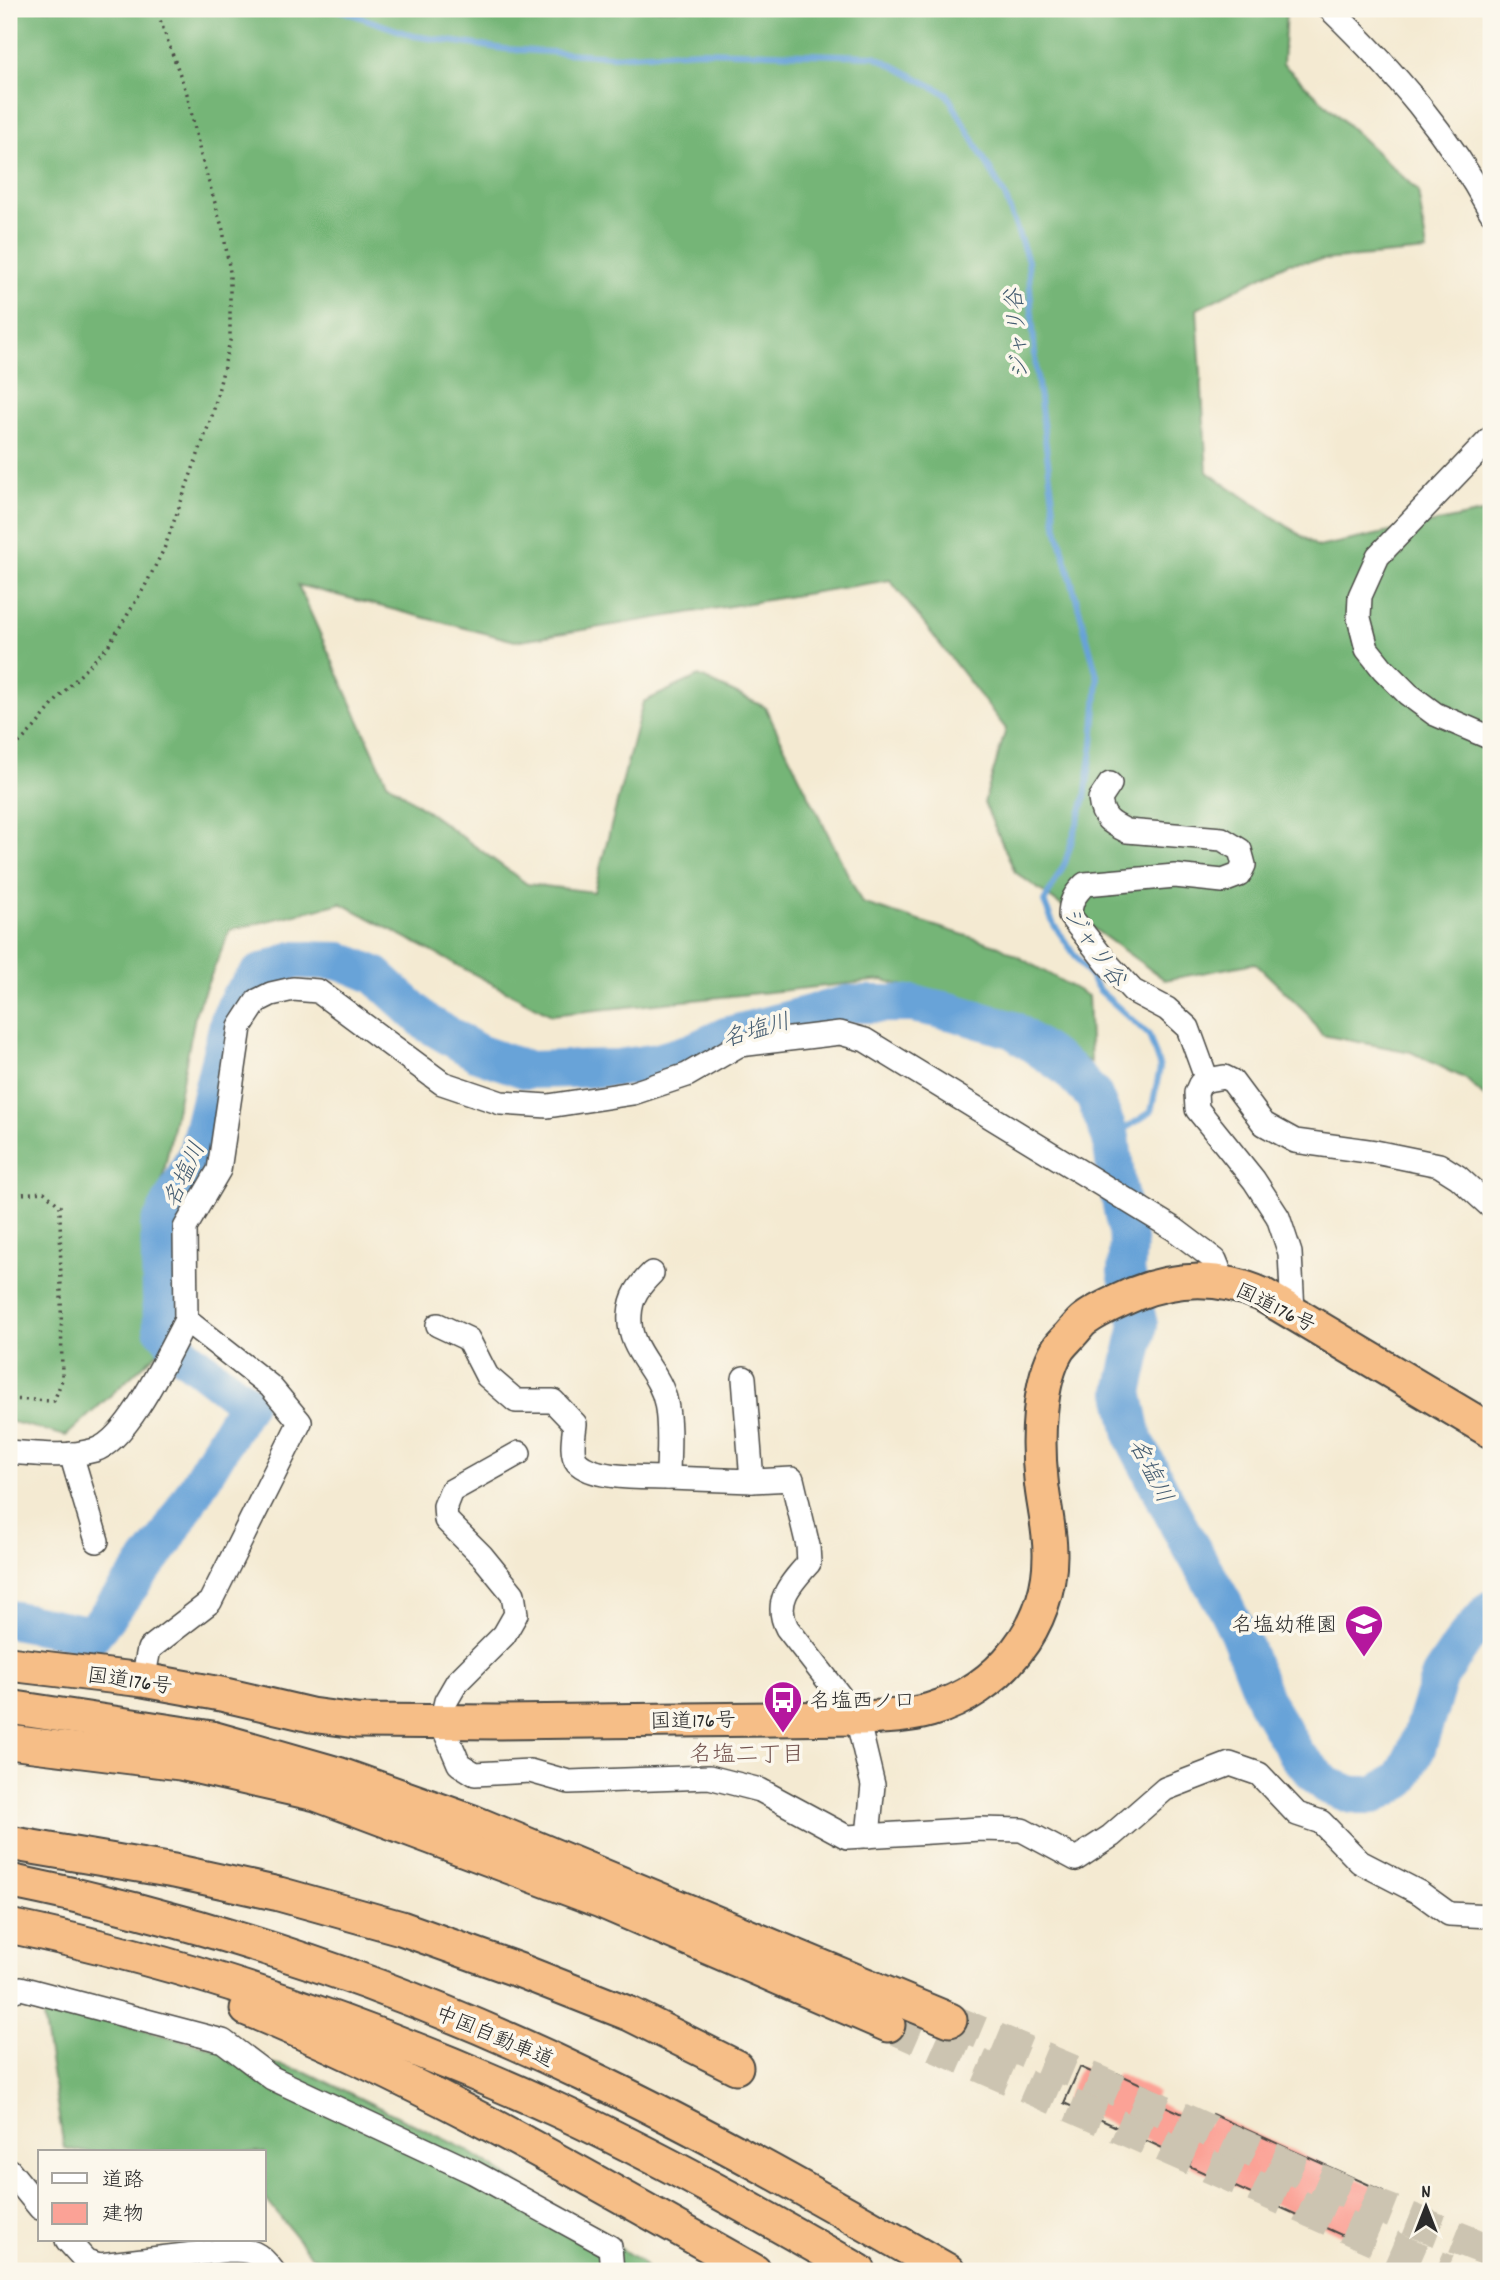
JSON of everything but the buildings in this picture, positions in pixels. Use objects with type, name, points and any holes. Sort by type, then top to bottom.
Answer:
[{"type":"highway","name":"国道176号","points":[[9,1664],[143,1680],[221,1694],[311,1715],[356,1721],[856,1718],[911,1714],[942,1706],[970,1694],[999,1670],[1026,1640],[1044,1600],[1050,1550],[1038,1429],[1046,1382],[1058,1350],[1085,1319],[1153,1286],[1181,1281],[1224,1282],[1244,1287],[1484,1419]]},
{"type":"highway","name":"国道176号","points":[[9,1707],[212,1738],[338,1774],[473,1822],[950,2020]]},
{"type":"highway","points":[[9,1742],[180,1763],[316,1794],[601,1901],[888,2025]]},
{"type":"highway","points":[[9,1843],[174,1871],[279,1894],[401,1928],[630,2014],[736,2067]]},
{"type":"highway","name":"中国自動車道","points":[[9,1881],[67,1893],[195,1927],[332,1970],[459,2019],[584,2074],[706,2136],[948,2271]]},
{"type":"highway","name":"中国自動車道","points":[[9,1926],[215,1979],[321,2012],[439,2058],[557,2110],[676,2170],[859,2271]]},
{"type":"highway","points":[[52,1935],[183,1982],[349,2054],[480,2119],[754,2271]]},
{"type":"street","points":[[1330,9],[1377,55],[1431,117],[1471,174],[1491,212]]},
{"type":"street","points":[[1491,438],[1378,555],[1360,596],[1359,618],[1367,649],[1383,670],[1408,694],[1435,714],[1491,738]]},
{"type":"street","points":[[1110,784],[1100,799],[1101,812],[1114,825],[1127,831],[1222,839],[1240,850],[1244,865],[1239,875],[1223,881],[1175,876],[1085,884],[1073,897],[1070,907],[1070,916],[1133,991],[1167,1009],[1188,1028],[1207,1080]]},
{"type":"street","points":[[9,1452],[72,1454],[98,1450],[125,1426],[144,1399],[186,1320],[185,1228],[219,1170],[240,1027],[257,1001],[271,994],[293,989],[317,991],[442,1083],[501,1104],[548,1106],[633,1093],[687,1075],[739,1045],[839,1033],[865,1040],[1174,1229],[1215,1260],[1224,1282]]},
{"type":"street","points":[[1293,1312],[1290,1253],[1278,1217],[1254,1180],[1197,1109],[1196,1093],[1200,1084],[1207,1080],[1223,1077],[1232,1081],[1264,1124],[1294,1141],[1375,1152],[1439,1165],[1458,1177],[1491,1207]]},
{"type":"street","points":[[652,1273],[639,1285],[631,1302],[629,1329],[657,1379],[666,1402],[668,1478]]},
{"type":"street","points":[[143,1680],[149,1649],[210,1602],[300,1422],[270,1386],[186,1320]]},
{"type":"street","points":[[439,1325],[468,1339],[487,1376],[516,1401],[553,1401],[575,1424],[573,1451],[576,1461],[593,1472],[668,1478],[792,1479],[808,1546],[809,1563],[790,1584],[782,1602],[781,1616],[787,1628],[856,1718],[873,1785],[868,1836]]},
{"type":"street","points":[[744,1378],[752,1480]]},
{"type":"street","points":[[72,1454],[97,1541]]},
{"type":"street","points":[[519,1454],[450,1491],[445,1506],[446,1520],[482,1556],[513,1594],[516,1614],[504,1635],[457,1682],[446,1701],[441,1722],[459,1764],[475,1774],[530,1771],[569,1783],[709,1777],[760,1790],[847,1837],[979,1829],[1022,1830],[1076,1859],[1111,1836],[1165,1789],[1230,1764],[1259,1774],[1297,1814],[1321,1822],[1360,1862],[1420,1893],[1449,1914],[1491,1916]]},
{"type":"street","points":[[9,1992],[21,1988],[223,2041],[272,2078],[473,2172],[610,2247],[612,2271]]},
{"type":"street","points":[[9,2170],[38,2206]]},
{"type":"street","points":[[68,2242],[82,2266],[249,2250],[263,2258],[273,2271]]},
{"type":"path","points":[[9,753],[108,646],[144,588],[164,550],[213,413],[230,341],[230,272],[223,230],[201,156],[187,94],[156,9]]},
{"type":"path","points":[[9,1195],[44,1192],[60,1206],[62,1381],[54,1401],[9,1399]]},
{"type":"green space","points":[[9,9],[1286,9],[1283,64],[1418,191],[1427,251],[1288,263],[1197,309],[1207,472],[1318,547],[1491,511],[1491,1103],[1466,1079],[1411,1052],[1322,1035],[1306,1012],[1255,963],[1165,980],[1015,872],[984,803],[1006,729],[890,580],[515,641],[298,585],[387,782],[527,884],[594,892],[643,702],[699,676],[765,707],[862,903],[999,946],[1088,996],[1091,1063],[992,1011],[883,980],[551,1015],[341,903],[230,930],[196,1011],[152,1232],[159,1351],[66,1436],[9,1421]]},
{"type":"green space","points":[[41,2004],[306,2072],[465,2149],[640,2261],[648,2271],[353,2271],[312,2257],[266,2200],[266,2150],[64,2148]]},
{"type":"waterway","name":"ジャリ谷","points":[[337,9],[414,36],[505,49],[612,56],[700,51],[875,56],[947,94],[1005,196],[1028,261],[1036,369],[1056,524],[1098,679],[1085,798],[1065,863],[1044,902],[1054,925],[1099,990],[1149,1035],[1160,1068],[1151,1112],[1111,1138]]},
{"type":"waterway","name":"名塩川","points":[[9,1619],[92,1635],[164,1542],[247,1403],[186,1356],[162,1328],[159,1226],[197,1153],[229,1020],[239,998],[259,974],[293,960],[341,961],[375,975],[427,1023],[478,1053],[527,1070],[618,1068],[658,1062],[692,1052],[726,1036],[848,1004],[913,1004],[953,1012],[1013,1030],[1067,1068],[1094,1096],[1111,1138],[1128,1240],[1126,1272],[1139,1325],[1124,1392],[1134,1439],[1181,1530],[1223,1602],[1265,1701],[1297,1755],[1326,1785],[1352,1795],[1374,1795],[1401,1780],[1417,1748],[1440,1676],[1465,1639],[1491,1609]]},
{"type":"tunnel","points":[[950,2020],[1101,2083],[1380,2207],[1491,2251]]},
{"type":"tunnel","points":[[888,2025],[1447,2271]]},
{"type":"place","name":"名塩幼稚園","points":[[1364,1658]]},
{"type":"place","name":"名塩西ノ口","points":[[783,1734]]},
{"type":"district","name":"名塩二丁目","points":[[747,1753]]}]
